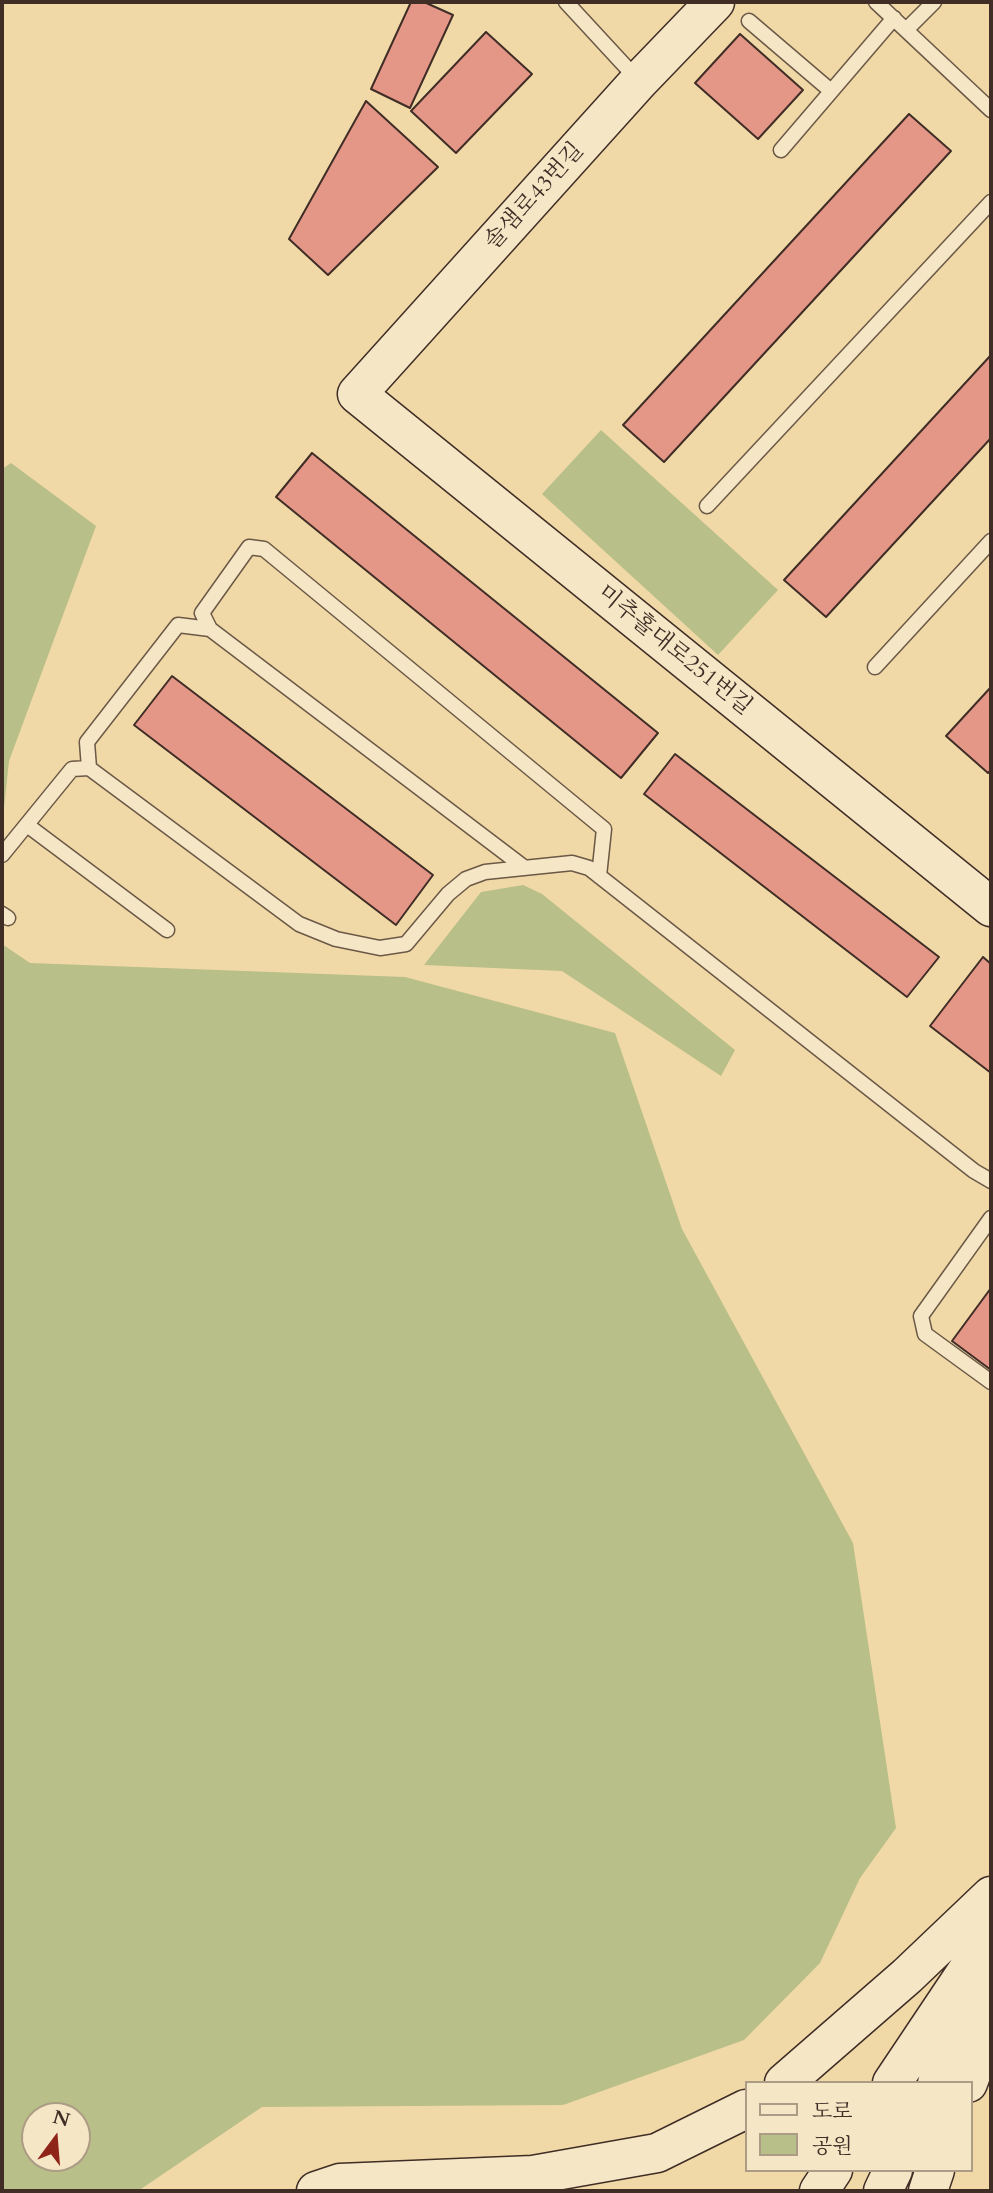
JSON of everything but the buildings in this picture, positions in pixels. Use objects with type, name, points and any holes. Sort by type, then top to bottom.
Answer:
[{"type":"street","name":"솔샘로43번길","points":[[357,394],[639,81],[715,2]]},
{"type":"street","name":"미추홀대로251번길","points":[[357,394],[991,907]]},
{"type":"street","points":[[785,2081],[907,1976],[991,1896]]},
{"type":"street","points":[[893,2081],[991,1935]]},
{"type":"street","points":[[938,2081],[991,1973]]},
{"type":"street","points":[[969,2081],[991,2020]]},
{"type":"street","points":[[316,2191],[340,2182],[533,2175],[657,2153],[744,2110]]},
{"type":"street","points":[[819,2191],[832,2172]]},
{"type":"street","points":[[883,2191],[892,2172]]},
{"type":"street","points":[[928,2191],[934,2172]]},
{"type":"lane","points":[[566,2],[639,81]]},
{"type":"lane","points":[[876,2],[991,110]]},
{"type":"lane","points":[[906,30],[934,2]]},
{"type":"lane","points":[[780,150],[894,19]]},
{"type":"lane","points":[[749,21],[831,91]]},
{"type":"lane","points":[[707,506],[991,202]]},
{"type":"lane","points":[[875,667],[991,541]]},
{"type":"lane","points":[[525,868],[209,629],[202,613],[249,547],[264,549],[604,829],[599,876]]},
{"type":"lane","points":[[89,768],[87,742],[178,625],[209,629]]},
{"type":"lane","points":[[2,856],[72,769],[89,768],[299,924],[336,939],[380,948],[406,944],[448,894],[466,879],[485,872],[572,863],[589,868],[974,1171],[991,1181]]},
{"type":"lane","points":[[27,825],[167,930]]},
{"type":"lane","points":[[991,1218],[921,1316],[925,1334],[991,1382]]},
{"type":"green space","points":[[601,430],[778,590],[718,655],[542,494]]},
{"type":"green space","points":[[11,463],[96,526],[9,761],[2,827],[2,469]]},
{"type":"green space","points":[[523,885],[542,894],[735,1050],[721,1076],[562,971],[424,965],[481,892]]},
{"type":"green space","points":[[2,944],[30,963],[405,977],[615,1033],[682,1229],[853,1543],[896,1828],[860,1878],[820,1963],[744,2040],[563,2105],[262,2107],[138,2191],[2,2191]]}]
